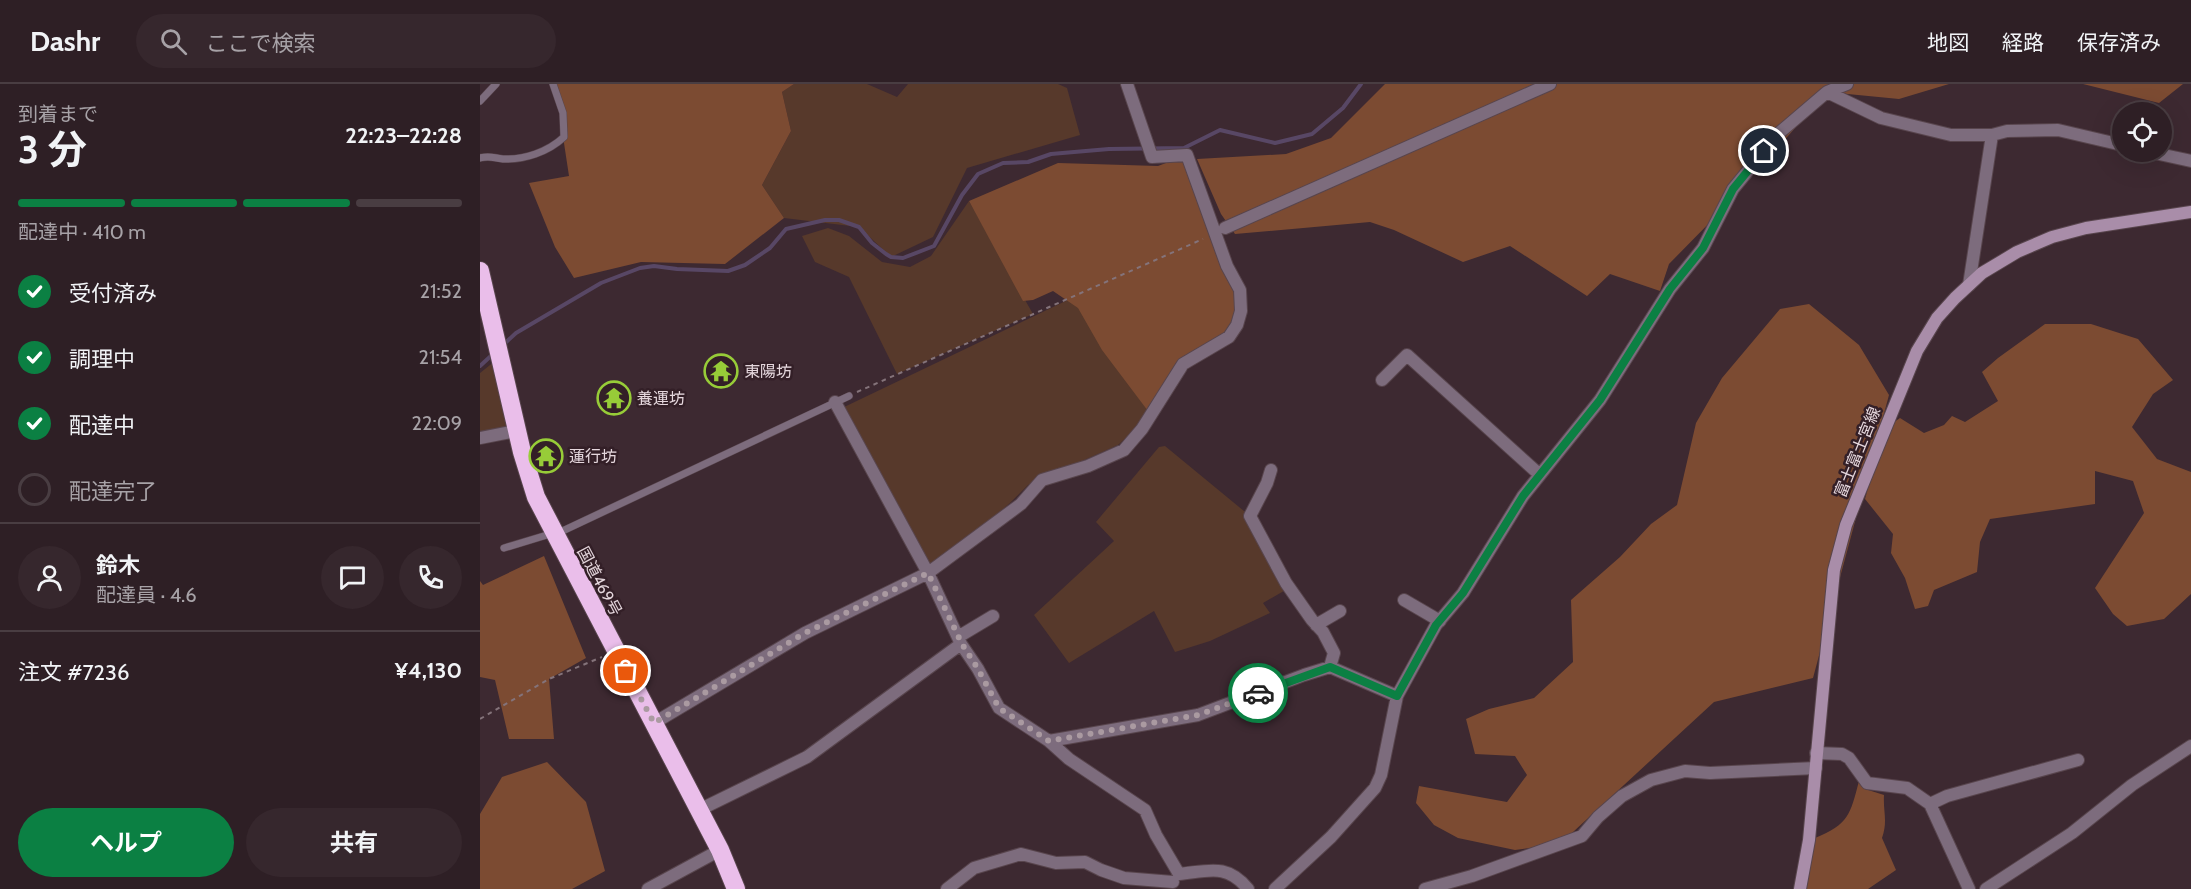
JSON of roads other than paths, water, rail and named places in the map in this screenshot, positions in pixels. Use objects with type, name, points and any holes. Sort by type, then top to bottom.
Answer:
[{"type":"highway","name":"国道469号","points":[[480,271],[528,475],[554,535],[720,850],[736,889]]},
{"type":"main road","name":"富士富士宮線","points":[[1804,887],[1834,570],[1846,525],[1917,351],[1936,318],[1969,285],[1982,273],[2017,252],[2052,237],[2086,228],[2191,212]]},
{"type":"street","points":[[654,723],[805,633],[928,573],[1021,504],[1042,480],[1088,466],[1124,450],[1142,429],[1183,364],[1228,338],[1237,325],[1241,311],[1240,290],[1227,266],[1220,231],[1187,155],[1152,157],[1127,84]]},
{"type":"street","points":[[1220,231],[1550,84]]},
{"type":"street","points":[[1275,889],[1330,837],[1375,788],[1381,775],[1397,696],[1440,621],[1463,593],[1523,496],[1600,400],[1670,289],[1703,248],[1733,189],[1779,133],[1827,92],[1847,84]]},
{"type":"street","points":[[1827,92],[1881,118],[1951,135],[1992,135],[2007,131],[2058,130],[2112,143]]},
{"type":"street","points":[[1969,285],[1992,135]]},
{"type":"street","points":[[2172,157],[2191,161]]},
{"type":"street","points":[[1382,380],[1407,355],[1540,475]]},
{"type":"street","points":[[836,402],[928,573],[960,640],[999,708],[1145,810],[1176,882]]},
{"type":"street","points":[[480,438],[516,431]]},
{"type":"street","points":[[1271,470],[1250,516],[1286,583],[1323,632],[1334,653],[1330,667]]},
{"type":"street","points":[[1404,600],[1440,621]]},
{"type":"street","points":[[1316,625],[1340,611]]},
{"type":"street","points":[[699,810],[807,757],[993,616]]},
{"type":"street","points":[[1049,741],[1198,715],[1330,667],[1397,696]]},
{"type":"street","points":[[1986,889],[2072,833],[2132,785],[2191,746]]},
{"type":"street","points":[[1816,753],[1842,754],[1849,758],[1868,783],[1907,788],[1930,804],[1969,889]]},
{"type":"street","points":[[1930,804],[1947,796],[2078,760]]},
{"type":"street","points":[[1425,889],[1472,876],[1582,836],[1598,817],[1622,796],[1651,780],[1685,771],[1710,773],[1816,768]]},
{"type":"street","points":[[648,889],[720,850]]},
{"type":"street","points":[[947,889],[974,868],[1021,854],[1056,863],[1085,861],[1101,870],[1124,878],[1176,882],[1222,870],[1239,878],[1248,889]]},
{"type":"lane","points":[[480,101],[496,84]]},
{"type":"lane","points":[[480,158],[488,155],[502,159],[536,154],[554,146],[564,137],[563,113],[553,84]]},
{"type":"lane","points":[[504,548],[554,535],[849,396]]},
{"type":"waterway","points":[[503,345],[516,333],[601,283],[640,268],[654,266],[728,271],[745,265],[770,248],[786,229],[825,220],[839,220],[859,227],[872,243],[886,254],[903,258],[934,246],[962,195],[978,174],[1003,163],[1028,162],[1051,154],[1109,149],[1184,148],[1220,130],[1275,143],[1312,134],[1343,108],[1361,84]]},
{"type":"waterway","points":[[480,366],[493,354]]},
{"type":"place","name":"東陽坊","points":[[721,371]]},
{"type":"place","name":"養運坊","points":[[614,398]]},
{"type":"place","name":"蓮行坊","points":[[546,456]]}]
